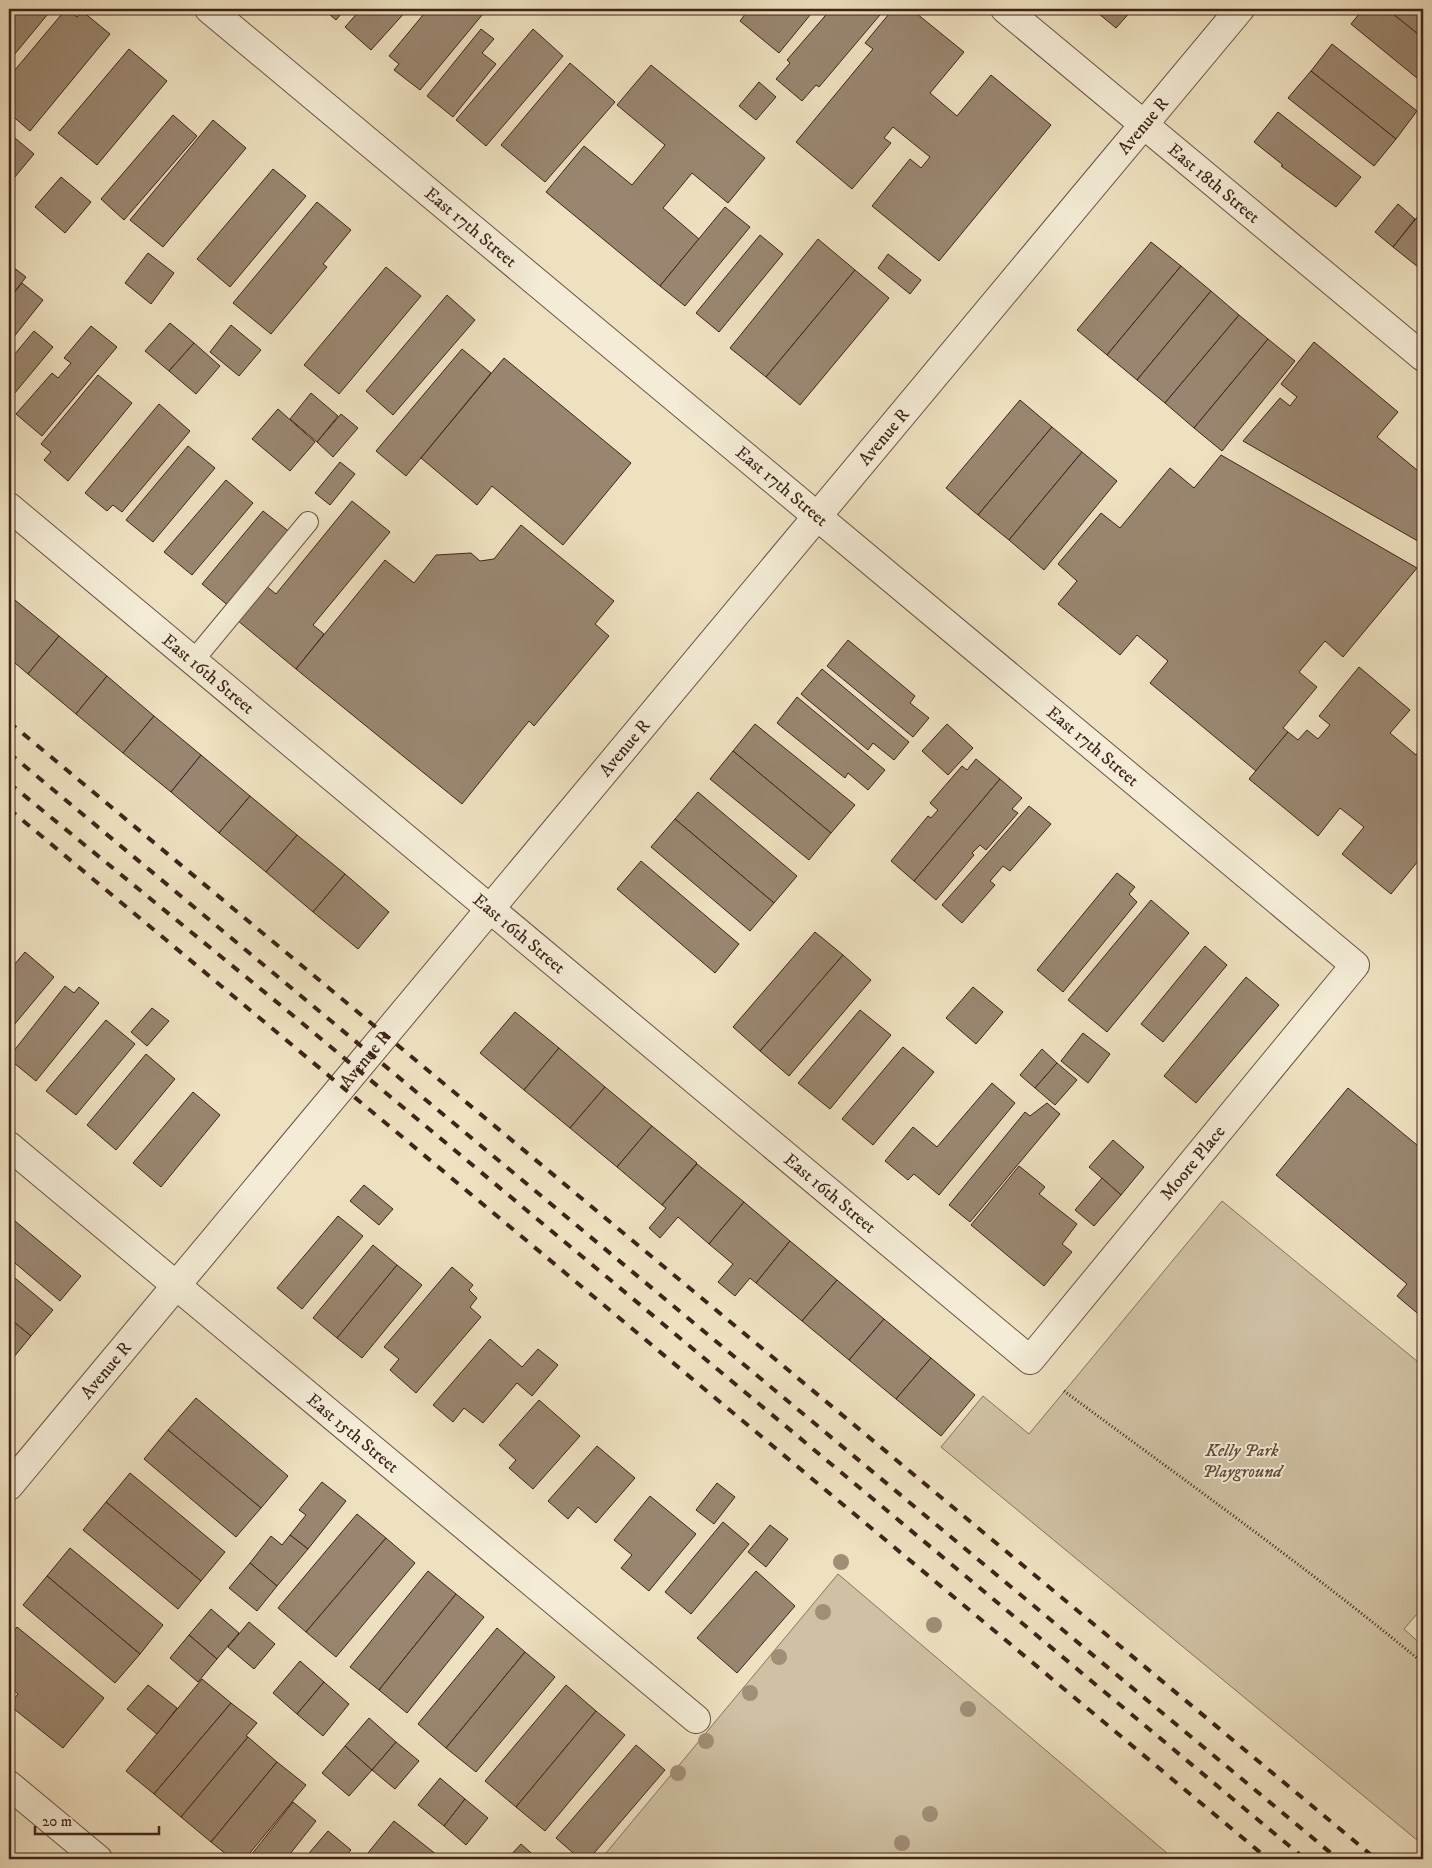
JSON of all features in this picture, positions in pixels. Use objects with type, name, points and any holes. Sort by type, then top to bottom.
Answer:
[{"type":"street","name":"East 17th Street","points":[[209,9],[1354,965]]},
{"type":"street","name":"East 18th Street","points":[[1005,9],[1423,357]]},
{"type":"street","name":"Avenue R","points":[[9,1486],[1240,9]]},
{"type":"street","name":"East 16th Street","points":[[9,507],[1030,1360]]},
{"type":"street","name":"Moore Place","points":[[1030,1360],[1354,965]]},
{"type":"street","name":"East 15th Street","points":[[9,1146],[696,1719]]},
{"type":"street","points":[[9,1785],[98,1859]]},
{"type":"lane","points":[[193,661],[308,522]]},
{"type":"path","points":[[1064,1391],[1228,1513],[1423,1663]]},
{"type":"green space","name":"Kelly Park Playground","points":[[1222,1201],[1423,1366],[1423,1607],[1404,1629],[1423,1646],[1423,1845],[941,1447],[983,1396],[1029,1434]]},
{"type":"green space","points":[[838,1574],[1174,1859],[601,1859]]},
{"type":"building","points":[[9,9],[52,9],[9,61]]},
{"type":"building","points":[[66,9],[77,17],[82,11],[110,34],[30,131],[9,113],[9,77]]},
{"type":"building","points":[[323,9],[345,9],[336,20]]},
{"type":"building","points":[[361,9],[408,9],[371,50],[345,27]]},
{"type":"building","points":[[428,9],[487,9],[420,90],[394,70],[399,64],[389,56]]},
{"type":"building","points":[[749,9],[815,9],[779,53],[740,21]]},
{"type":"building","points":[[831,9],[885,9],[819,87],[816,85],[802,101],[776,79],[790,63],[787,60]]},
{"type":"building","points":[[893,9],[911,9],[964,52],[930,93],[957,116],[991,75],[1051,125],[939,261],[872,206],[910,159],[921,168],[930,157],[893,127],[884,138],[891,143],[852,189],[796,142],[873,49],[865,43]]},
{"type":"building","points":[[1093,9],[1133,9],[1116,28]]},
{"type":"building","points":[[1363,9],[1387,9],[1423,38],[1423,83],[1351,24]]},
{"type":"building","points":[[1387,9],[1423,9],[1423,38]]},
{"type":"building","points":[[481,29],[494,39],[482,53],[496,64],[453,117],[427,96]]},
{"type":"building","points":[[533,29],[563,56],[486,146],[456,120]]},
{"type":"building","points":[[1332,44],[1417,111],[1396,139],[1311,71]]},
{"type":"building","points":[[129,49],[167,81],[97,165],[58,133]]},
{"type":"building","points":[[570,63],[615,102],[545,182],[501,145]]},
{"type":"building","points":[[651,65],[765,158],[728,203],[692,173],[663,208],[699,239],[660,286],[546,192],[584,146],[632,185],[665,145],[617,105]]},
{"type":"building","points":[[1311,71],[1396,139],[1374,166],[1288,98]]},
{"type":"building","points":[[759,82],[776,97],[756,120],[739,106]]},
{"type":"building","points":[[1278,112],[1361,177],[1336,207],[1281,166],[1283,165],[1254,142]]},
{"type":"building","points":[[173,115],[197,136],[124,220],[101,199]]},
{"type":"building","points":[[213,120],[246,148],[163,247],[130,220]]},
{"type":"building","points":[[9,133],[34,154],[9,184]]},
{"type":"building","points":[[273,169],[306,196],[230,287],[197,259]]},
{"type":"building","points":[[61,177],[91,202],[65,233],[35,207]]},
{"type":"building","points":[[317,202],[351,230],[323,264],[327,267],[271,334],[233,303]]},
{"type":"building","points":[[1398,204],[1415,219],[1393,247],[1375,232]]},
{"type":"building","points":[[725,207],[750,227],[685,306],[660,286]]},
{"type":"building","points":[[1423,210],[1423,271],[1393,247]]},
{"type":"building","points":[[760,235],[783,254],[719,332],[696,313]]},
{"type":"building","points":[[818,239],[855,270],[766,377],[730,348]]},
{"type":"building","points":[[1151,242],[1181,266],[1107,355],[1077,330]]},
{"type":"building","points":[[148,253],[174,273],[151,304],[125,283]]},
{"type":"building","points":[[888,254],[921,280],[910,294],[878,268]]},
{"type":"building","points":[[9,264],[26,277],[9,299]]},
{"type":"building","points":[[1181,266],[1211,291],[1137,380],[1107,355]]},
{"type":"building","points":[[386,267],[421,296],[339,394],[304,365]]},
{"type":"building","points":[[855,270],[889,298],[800,405],[766,377]]},
{"type":"building","points":[[22,283],[43,300],[9,343],[9,299]]},
{"type":"building","points":[[1211,291],[1239,315],[1165,403],[1137,380]]},
{"type":"building","points":[[447,295],[475,320],[393,415],[366,391]]},
{"type":"building","points":[[1239,315],[1268,339],[1194,428],[1165,403]]},
{"type":"building","points":[[170,323],[194,343],[169,371],[145,351]]},
{"type":"building","points":[[231,325],[261,350],[239,376],[210,352]]},
{"type":"building","points":[[91,326],[117,347],[42,436],[16,414],[52,373],[58,378],[71,363],[64,358]]},
{"type":"building","points":[[34,331],[53,347],[9,400],[9,361]]},
{"type":"building","points":[[1268,339],[1295,361],[1222,451],[1194,428]]},
{"type":"building","points":[[1314,342],[1398,412],[1377,437],[1423,475],[1423,544],[1243,441],[1280,398],[1290,406],[1297,397],[1281,384]]},
{"type":"building","points":[[194,343],[220,366],[196,394],[169,371]]},
{"type":"building","points":[[462,349],[491,373],[406,476],[376,451]]},
{"type":"building","points":[[504,358],[631,463],[563,545],[492,486],[477,505],[421,458]]},
{"type":"building","points":[[98,375],[132,403],[68,481],[44,460],[51,452],[41,444]]},
{"type":"building","points":[[311,393],[338,416],[317,442],[290,419]]},
{"type":"building","points":[[1020,400],[1052,427],[978,515],[946,488]]},
{"type":"building","points":[[159,404],[190,431],[122,512],[113,505],[107,511],[85,493]]},
{"type":"building","points":[[278,409],[315,442],[290,471],[252,439]]},
{"type":"building","points":[[341,414],[358,428],[333,457],[317,442]]},
{"type":"building","points":[[1052,427],[1082,452],[1009,540],[978,515]]},
{"type":"building","points":[[188,446],[215,468],[153,542],[126,520]]},
{"type":"building","points":[[1082,452],[1117,481],[1044,570],[1009,540]]},
{"type":"building","points":[[1221,455],[1417,568],[1343,657],[1325,641],[1299,672],[1317,687],[1283,728],[1288,732],[1256,771],[1150,683],[1168,661],[1137,635],[1120,655],[1058,604],[1077,581],[1058,564],[1101,513],[1120,528],[1170,468],[1194,488]]},
{"type":"building","points":[[340,462],[355,474],[330,505],[315,493]]},
{"type":"building","points":[[226,480],[253,503],[192,575],[164,552]]},
{"type":"building","points":[[352,501],[390,532],[313,625],[324,634],[296,669],[237,620],[266,586],[276,594]]},
{"type":"building","points":[[263,511],[291,533],[230,607],[202,584]]},
{"type":"building","points":[[521,525],[614,601],[595,624],[609,636],[534,726],[529,721],[462,804],[296,669],[385,560],[414,583],[436,555],[471,553],[480,561],[494,559]]},
{"type":"building","points":[[10,596],[59,636],[28,674],[9,658]]},
{"type":"building","points":[[59,636],[107,676],[76,714],[28,674]]},
{"type":"building","points":[[848,640],[915,696],[910,703],[929,718],[913,737],[827,666]]},
{"type":"building","points":[[1359,667],[1410,710],[1390,733],[1416,755],[1423,747],[1423,833],[1417,841],[1423,846],[1423,855],[1391,894],[1342,854],[1364,827],[1340,808],[1318,836],[1249,779],[1288,732],[1298,740],[1307,730],[1318,739],[1330,725],[1319,716]]},
{"type":"building","points":[[822,669],[909,742],[894,760],[873,743],[868,750],[801,694]]},
{"type":"building","points":[[107,676],[154,716],[123,753],[76,714]]},
{"type":"building","points":[[797,697],[885,770],[868,790],[848,773],[845,778],[777,723]]},
{"type":"building","points":[[154,716],[201,755],[171,792],[123,753]]},
{"type":"building","points":[[755,724],[855,805],[831,833],[733,751]]},
{"type":"building","points":[[947,724],[973,748],[948,775],[922,751]]},
{"type":"building","points":[[733,751],[831,833],[809,860],[710,779]]},
{"type":"building","points":[[201,755],[250,796],[219,833],[171,792]]},
{"type":"building","points":[[976,759],[1000,779],[914,881],[891,861],[928,816],[931,818],[938,810],[930,803],[962,766],[967,770]]},
{"type":"building","points":[[1000,779],[1022,798],[1012,809],[1018,813],[986,850],[980,845],[972,853],[974,855],[936,900],[914,881]]},
{"type":"building","points":[[698,792],[797,876],[774,903],[675,819]]},
{"type":"building","points":[[250,796],[297,835],[266,872],[219,833]]},
{"type":"building","points":[[1029,806],[1051,824],[1010,871],[1003,866],[990,881],[995,885],[962,923],[942,905]]},
{"type":"building","points":[[675,819],[774,903],[750,931],[651,847]]},
{"type":"building","points":[[297,835],[345,874],[313,912],[266,872]]},
{"type":"building","points":[[641,861],[739,944],[715,973],[617,889]]},
{"type":"building","points":[[1117,873],[1135,887],[1129,894],[1137,902],[1063,992],[1037,970]]},
{"type":"building","points":[[345,874],[389,912],[358,949],[313,912]]},
{"type":"building","points":[[1151,900],[1189,933],[1107,1032],[1068,1000]]},
{"type":"building","points":[[815,932],[843,955],[760,1051],[733,1027]]},
{"type":"building","points":[[1205,946],[1227,965],[1163,1042],[1141,1024]]},
{"type":"building","points":[[25,952],[54,977],[9,1031],[9,971]]},
{"type":"building","points":[[843,955],[871,980],[789,1076],[760,1051]]},
{"type":"building","points":[[1246,977],[1279,1005],[1196,1103],[1164,1076]]},
{"type":"building","points":[[65,986],[74,993],[79,987],[99,1003],[36,1081],[9,1057]]},
{"type":"building","points":[[973,987],[1003,1012],[976,1044],[946,1018]]},
{"type":"building","points":[[152,1008],[169,1021],[147,1046],[131,1032]]},
{"type":"building","points":[[860,1010],[891,1035],[830,1109],[798,1083]]},
{"type":"building","points":[[515,1012],[559,1048],[524,1090],[480,1053]]},
{"type":"building","points":[[106,1020],[135,1044],[76,1115],[46,1091]]},
{"type":"building","points":[[1083,1033],[1110,1054],[1088,1083],[1061,1061]]},
{"type":"building","points":[[903,1047],[934,1072],[873,1145],[842,1119]]},
{"type":"building","points":[[559,1048],[605,1087],[570,1128],[524,1090]]},
{"type":"building","points":[[1042,1049],[1057,1063],[1035,1088],[1020,1075]]},
{"type":"building","points":[[146,1054],[175,1079],[116,1150],[87,1125]]},
{"type":"building","points":[[1057,1063],[1077,1080],[1055,1105],[1035,1088]]},
{"type":"building","points":[[992,1083],[1015,1103],[939,1195],[914,1174],[908,1180],[885,1161],[913,1127],[937,1147]]},
{"type":"building","points":[[605,1087],[652,1126],[617,1167],[570,1128]]},
{"type":"building","points":[[1348,1088],[1423,1150],[1423,1318],[1397,1296],[1407,1284],[1276,1175]]},
{"type":"building","points":[[193,1092],[220,1115],[161,1187],[133,1163]]},
{"type":"building","points":[[1047,1103],[1060,1114],[970,1222],[949,1205],[1025,1112],[1030,1116]]},
{"type":"building","points":[[652,1126],[697,1163],[662,1205],[617,1167]]},
{"type":"building","points":[[1113,1140],[1144,1167],[1121,1195],[1089,1167]]},
{"type":"building","points":[[697,1164],[744,1202],[709,1244],[678,1217],[660,1238],[649,1228],[666,1208],[662,1205]]},
{"type":"building","points":[[1019,1166],[1045,1187],[1039,1194],[1077,1224],[1062,1244],[1072,1252],[1044,1286],[971,1225]]},
{"type":"building","points":[[1102,1178],[1121,1195],[1094,1226],[1075,1210]]},
{"type":"building","points":[[364,1185],[393,1209],[379,1225],[350,1201]]},
{"type":"building","points":[[744,1202],[790,1241],[756,1283],[750,1278],[735,1296],[718,1282],[733,1264],[709,1244]]},
{"type":"building","points":[[9,1216],[81,1276],[60,1301],[9,1258]]},
{"type":"building","points":[[338,1216],[363,1236],[302,1309],[277,1288]]},
{"type":"building","points":[[790,1241],[837,1280],[802,1321],[756,1283]]},
{"type":"building","points":[[373,1245],[397,1265],[337,1338],[313,1318]]},
{"type":"building","points":[[397,1265],[422,1285],[362,1358],[337,1338]]},
{"type":"building","points":[[452,1267],[473,1285],[469,1290],[477,1298],[470,1307],[481,1317],[416,1393],[390,1370],[399,1359],[384,1347]]},
{"type":"building","points":[[9,1273],[53,1310],[31,1336],[9,1318]]},
{"type":"building","points":[[837,1280],[884,1319],[849,1360],[802,1321]]},
{"type":"building","points":[[9,1318],[31,1336],[9,1363]]},
{"type":"building","points":[[884,1319],[931,1358],[896,1399],[849,1360]]},
{"type":"building","points":[[490,1339],[522,1367],[538,1349],[558,1365],[532,1396],[517,1383],[483,1423],[464,1408],[453,1422],[433,1405]]},
{"type":"building","points":[[931,1358],[975,1395],[941,1436],[896,1399]]},
{"type":"building","points":[[196,1398],[288,1476],[261,1508],[168,1430]]},
{"type":"building","points":[[539,1400],[580,1436],[533,1489],[509,1468],[516,1460],[499,1445]]},
{"type":"building","points":[[168,1430],[261,1508],[236,1537],[144,1459]]},
{"type":"building","points":[[597,1446],[635,1478],[596,1523],[578,1507],[568,1519],[548,1501]]},
{"type":"building","points":[[130,1473],[225,1552],[201,1581],[106,1502]]},
{"type":"building","points":[[322,1482],[346,1501],[308,1549],[290,1535],[306,1515],[299,1510]]},
{"type":"building","points":[[717,1483],[735,1497],[714,1524],[696,1510]]},
{"type":"building","points":[[650,1496],[696,1534],[649,1591],[621,1568],[632,1555],[614,1540]]},
{"type":"building","points":[[106,1502],[201,1581],[178,1609],[83,1530]]},
{"type":"building","points":[[357,1514],[386,1538],[306,1632],[278,1608]]},
{"type":"building","points":[[723,1522],[749,1544],[691,1614],[665,1592]]},
{"type":"building","points":[[770,1525],[788,1539],[766,1567],[748,1552]]},
{"type":"building","points":[[290,1535],[308,1549],[277,1586],[250,1563],[271,1536],[282,1545]]},
{"type":"building","points":[[386,1538],[415,1563],[336,1657],[306,1632]]},
{"type":"building","points":[[70,1548],[163,1625],[140,1654],[47,1576]]},
{"type":"building","points":[[250,1563],[277,1586],[257,1611],[229,1588]]},
{"type":"building","points":[[428,1571],[456,1594],[379,1690],[350,1667]]},
{"type":"building","points":[[756,1571],[795,1606],[737,1673],[697,1638]]},
{"type":"building","points":[[47,1576],[140,1654],[115,1683],[23,1605]]},
{"type":"building","points":[[456,1594],[484,1617],[407,1713],[379,1690]]},
{"type":"building","points":[[211,1609],[239,1633],[217,1659],[189,1635]]},
{"type":"building","points":[[249,1622],[275,1644],[254,1669],[228,1647]]},
{"type":"building","points":[[17,1627],[104,1698],[63,1748],[9,1705],[18,1694],[9,1686],[9,1662],[15,1654],[9,1649],[9,1637]]},
{"type":"building","points":[[497,1628],[525,1652],[446,1748],[418,1724]]},
{"type":"building","points":[[189,1635],[217,1659],[198,1682],[170,1658]]},
{"type":"building","points":[[525,1652],[555,1677],[476,1772],[446,1748]]},
{"type":"building","points":[[300,1661],[324,1682],[297,1714],[273,1693]]},
{"type":"building","points":[[202,1679],[231,1703],[154,1794],[126,1771]]},
{"type":"building","points":[[324,1682],[349,1704],[323,1736],[297,1714]]},
{"type":"building","points":[[148,1685],[177,1708],[157,1734],[127,1709]]},
{"type":"building","points":[[566,1685],[596,1711],[516,1807],[485,1781]]},
{"type":"building","points":[[231,1703],[257,1723],[246,1736],[248,1737],[181,1817],[154,1794]]},
{"type":"building","points":[[596,1711],[625,1735],[545,1831],[516,1807]]},
{"type":"building","points":[[369,1718],[396,1742],[372,1770],[345,1746]]},
{"type":"building","points":[[248,1737],[277,1762],[211,1842],[181,1817]]},
{"type":"building","points":[[396,1742],[419,1761],[395,1789],[372,1770]]},
{"type":"building","points":[[636,1745],[665,1770],[589,1859],[580,1859],[556,1838]]},
{"type":"building","points":[[345,1746],[372,1770],[349,1796],[322,1773]]},
{"type":"building","points":[[277,1762],[306,1785],[245,1859],[232,1859],[211,1842]]},
{"type":"building","points":[[440,1778],[465,1799],[444,1826],[418,1805]]},
{"type":"building","points":[[465,1799],[488,1818],[466,1845],[444,1826]]},
{"type":"building","points":[[293,1802],[316,1821],[286,1859],[248,1859]]},
{"type":"building","points":[[394,1821],[442,1859],[363,1859]]},
{"type":"building","points":[[328,1831],[351,1850],[343,1859],[304,1859]]},
{"type":"building","points":[[521,1844],[538,1859],[507,1859]]},
{"type":"railway","points":[[9,722],[1376,1859]]},
{"type":"railway","points":[[9,753],[1338,1859]]},
{"type":"railway","points":[[9,783],[290,1013],[1305,1859]]},
{"type":"railway","points":[[9,809],[1268,1859]]}]
